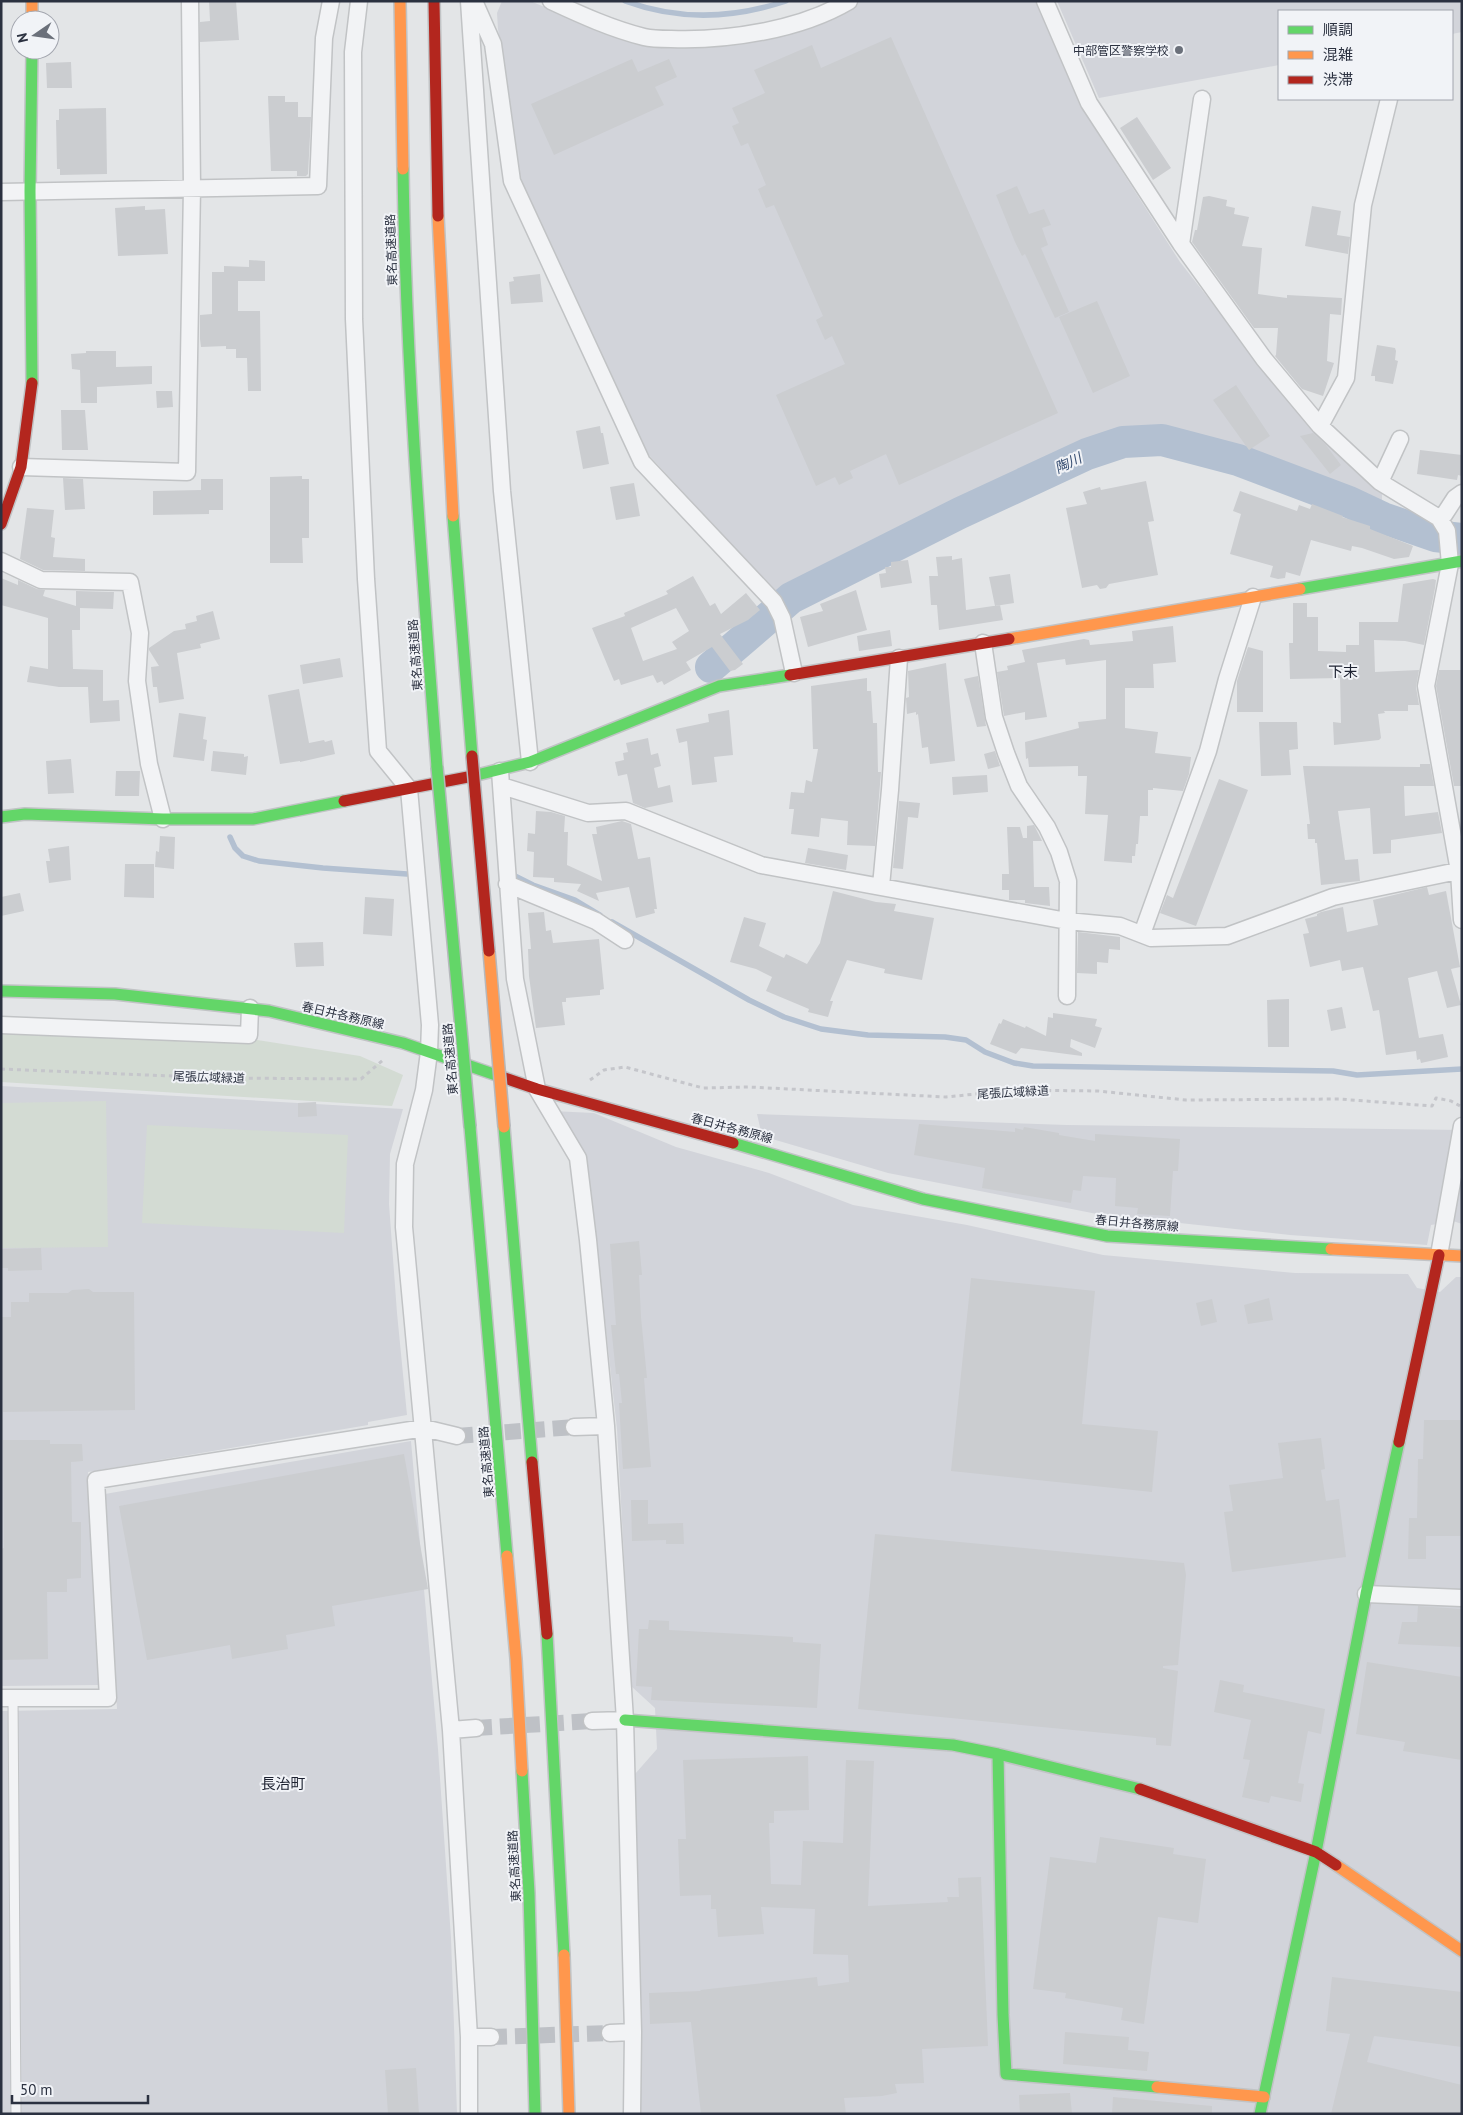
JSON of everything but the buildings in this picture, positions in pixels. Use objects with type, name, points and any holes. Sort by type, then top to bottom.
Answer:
[{"type":"main road","name":"東名高速道路","points":[[400,1],[406,292],[416,484],[437,767],[516,1659],[529,1893],[535,2114]]},
{"type":"main road","points":[[434,1],[438,243],[450,480],[549,1658],[562,1894],[569,2114]]},
{"type":"main road","points":[[1,524],[21,467],[32,387],[30,191],[32,60]]},
{"type":"main road","points":[[1,817],[25,814],[163,819],[253,819],[409,788],[501,779],[530,762],[719,686],[899,658],[1456,562]]},
{"type":"main road","name":"春日井各務原線","points":[[1,990],[115,994],[250,1008],[403,1043],[538,1089],[806,1163],[923,1199],[1107,1236],[1462,1256]]},
{"type":"main road","points":[[1260,2114],[1316,1852],[1366,1594],[1439,1255]]},
{"type":"main road","points":[[625,1720],[952,1745],[998,1754],[1149,1791],[1316,1852],[1462,1951]]},
{"type":"main road","points":[[998,1754],[1003,2015],[1006,2074],[1264,2097]]},
{"type":"street","points":[[21,467],[188,472],[192,188],[190,1]]},
{"type":"street","points":[[1,192],[318,186],[324,38],[331,1]]},
{"type":"street","points":[[359,1],[353,52],[354,319],[366,579],[378,750],[409,788],[430,1025],[424,1090],[405,1164],[404,1227],[413,1340],[424,1428],[451,1730],[469,2037],[469,2114]]},
{"type":"street","points":[[469,1],[502,491],[530,762]]},
{"type":"street","points":[[474,1],[493,44],[512,181],[642,462],[774,602],[782,618],[794,673]]},
{"type":"street","points":[[551,1],[594,20],[646,38],[696,40],[743,35],[790,25],[837,8],[849,1]]},
{"type":"street","points":[[1045,1],[1089,103],[1181,244],[1264,359],[1320,426],[1380,482],[1445,527]]},
{"type":"street","points":[[1181,244],[1202,99]]},
{"type":"street","points":[[1320,426],[1346,378],[1363,205],[1389,100]]},
{"type":"street","points":[[1380,482],[1400,439]]},
{"type":"street","points":[[1462,493],[1454,498],[1445,527],[1456,562],[1426,686],[1461,870],[1462,920]]},
{"type":"street","points":[[1445,527],[1462,504]]},
{"type":"street","points":[[1,561],[41,580],[130,582],[140,633],[137,681],[149,764],[163,819]]},
{"type":"street","points":[[1142,934],[1208,752],[1227,679],[1253,597]]},
{"type":"street","points":[[983,643],[994,717],[1006,754],[1019,786],[1047,827],[1059,852],[1068,880],[1067,996]]},
{"type":"street","points":[[882,886],[899,658]]},
{"type":"street","points":[[632,2114],[633,2032],[625,1720],[606,1426],[578,1158],[538,1089],[516,979],[507,884],[501,779],[588,813],[626,812],[761,865],[1067,921],[1120,926],[1151,938],[1227,936],[1333,897],[1461,870]]},
{"type":"street","points":[[507,884],[596,921],[625,940]]},
{"type":"street","points":[[1,1025],[249,1035],[250,1008]]},
{"type":"street","points":[[1439,1255],[1462,1126]]},
{"type":"street","points":[[574,1427],[606,1426]]},
{"type":"street","points":[[7,1698],[108,1698],[96,1480],[424,1428],[457,1436]]},
{"type":"street","points":[[1366,1594],[1462,1598]]},
{"type":"street","points":[[592,1721],[625,1720]]},
{"type":"street","points":[[451,1730],[476,1728]]},
{"type":"street","points":[[610,2033],[633,2032]]},
{"type":"street","points":[[469,2037],[491,2037]]},
{"type":"lane","points":[[7,1698],[16,2114]]},
{"type":"path","name":"尾張広域緑道","points":[[1,1069],[221,1078],[361,1078],[403,1043]]},
{"type":"path","name":"尾張広域緑道","points":[[568,1097],[604,1070],[625,1067],[703,1088],[749,1087],[946,1097],[1016,1090],[1098,1091],[1186,1100],[1339,1099],[1432,1106],[1436,1098],[1452,1101],[1462,1107]]},
{"type":"shaded area","points":[[502,1],[530,1],[586,24],[659,44],[825,19],[862,1],[1035,1],[1081,107],[1180,262],[1264,369],[1382,492],[1382,511],[1239,456],[1161,438],[1135,436],[1106,442],[878,545],[783,600],[646,452],[519,178],[498,29],[497,13]]},
{"type":"shaded area","name":"中部管区警察学校","points":[[1057,1],[1462,1],[1462,32],[1453,34],[1453,10],[1278,10],[1278,65],[1099,98]]},
{"type":"shaded area","points":[[1,1029],[250,1039],[360,1056],[403,1075],[392,1106],[1,1082]]},
{"type":"shaded area","points":[[1,1086],[403,1109],[390,1154],[389,1204],[407,1415],[368,1422],[368,1425],[88,1472],[102,1676],[98,1685],[1,1686]]},
{"type":"shaded area","points":[[106,1101],[108,1247],[1,1248],[1,1103]]},
{"type":"shaded area","points":[[552,1111],[594,1113],[676,1147],[769,1173],[853,1205],[967,1225],[1103,1255],[1295,1273],[1408,1274],[1417,1288],[1440,1292],[1456,1277],[1462,1277],[1462,2114],[638,2114],[635,1774],[657,1749],[655,1708],[631,1686],[617,1429],[592,1202],[583,1153]]},
{"type":"shaded area","points":[[757,1114],[1067,1125],[1462,1130],[1462,1224],[1453,1221],[1431,1225],[1427,1245],[1290,1235],[1097,1214],[888,1173],[762,1136]]},
{"type":"shaded area","points":[[147,1125],[348,1135],[344,1233],[142,1223]]},
{"type":"shaded area","points":[[411,1441],[438,1749],[451,1938],[457,2114],[1,2114],[1,1711],[117,1709],[105,1494]]},
{"type":"waterway","points":[[625,1],[665,12],[685,15],[726,14],[766,7],[786,1]]},
{"type":"waterway","name":"陶川","points":[[711,667],[791,598],[960,513],[1087,454],[1123,442],[1162,440],[1238,460],[1349,502],[1383,518],[1435,536],[1462,539]]},
{"type":"waterway","points":[[230,837],[235,848],[243,856],[259,861],[407,874]]},
{"type":"waterway","points":[[511,874],[533,885],[575,900],[600,915]]},
{"type":"waterway","points":[[612,922],[749,1000],[784,1017],[821,1029],[868,1035],[945,1037],[966,1040],[985,1052],[1014,1063],[1033,1066],[1333,1071],[1357,1075],[1462,1069]]},
{"type":"tunnel","points":[[457,1436],[574,1427]]},
{"type":"tunnel","points":[[476,1728],[592,1721]]},
{"type":"tunnel","points":[[491,2037],[610,2033]]},
{"type":"traffic: fast","points":[[32,60],[30,191],[32,383]]},
{"type":"traffic: fast","points":[[403,169],[411,394],[437,767]]},
{"type":"traffic: fast","points":[[453,516],[472,756]]},
{"type":"traffic: fast","points":[[1300,589],[1462,561]]},
{"type":"traffic: fast","points":[[473,776],[530,762],[719,686],[790,675]]},
{"type":"traffic: fast","points":[[437,767],[470,1127]]},
{"type":"traffic: fast","points":[[1,817],[25,814],[163,819],[253,819],[344,801]]},
{"type":"traffic: fast","points":[[1,991],[115,994],[269,1011],[403,1043],[499,1076]]},
{"type":"traffic: fast","points":[[470,1127],[507,1556]]},
{"type":"traffic: fast","points":[[504,1127],[532,1462]]},
{"type":"traffic: fast","points":[[733,1143],[923,1199],[1107,1236],[1331,1249]]},
{"type":"traffic: fast","points":[[1260,2114],[1316,1852],[1366,1594],[1399,1442]]},
{"type":"traffic: fast","points":[[547,1634],[564,1955]]},
{"type":"traffic: fast","points":[[625,1720],[953,1745],[998,1754],[1140,1789]]},
{"type":"traffic: fast","points":[[998,1754],[1003,2015],[1006,2074],[1157,2087]]},
{"type":"traffic: fast","points":[[522,1771],[529,1893],[535,2114]]},
{"type":"traffic: slow","points":[[32,1],[32,10]]},
{"type":"traffic: slow","points":[[400,1],[403,169]]},
{"type":"traffic: slow","points":[[438,216],[453,516]]},
{"type":"traffic: slow","points":[[1009,639],[1300,589]]},
{"type":"traffic: slow","points":[[489,951],[504,1127]]},
{"type":"traffic: slow","points":[[1331,1249],[1462,1256]]},
{"type":"traffic: slow","points":[[507,1556],[516,1659],[522,1771]]},
{"type":"traffic: slow","points":[[1336,1865],[1462,1951]]},
{"type":"traffic: slow","points":[[564,1955],[569,2114]]},
{"type":"traffic: slow","points":[[1157,2087],[1264,2097]]},
{"type":"traffic: jam","points":[[434,1],[438,216]]},
{"type":"traffic: jam","points":[[1,524],[21,467],[32,383]]},
{"type":"traffic: jam","points":[[790,675],[1009,639]]},
{"type":"traffic: jam","points":[[472,756],[489,951]]},
{"type":"traffic: jam","points":[[344,801],[473,776]]},
{"type":"traffic: jam","points":[[499,1076],[537,1089],[733,1143]]},
{"type":"traffic: jam","points":[[1399,1442],[1439,1255]]},
{"type":"traffic: jam","points":[[532,1462],[547,1634]]},
{"type":"traffic: jam","points":[[1140,1789],[1316,1852],[1336,1865]]},
{"type":"place","name":"中部管区警察学校","points":[[1179,50]]},
{"type":"district","name":"下末","points":[[1343,671]]},
{"type":"district","name":"長治町","points":[[283,1783]]}]
